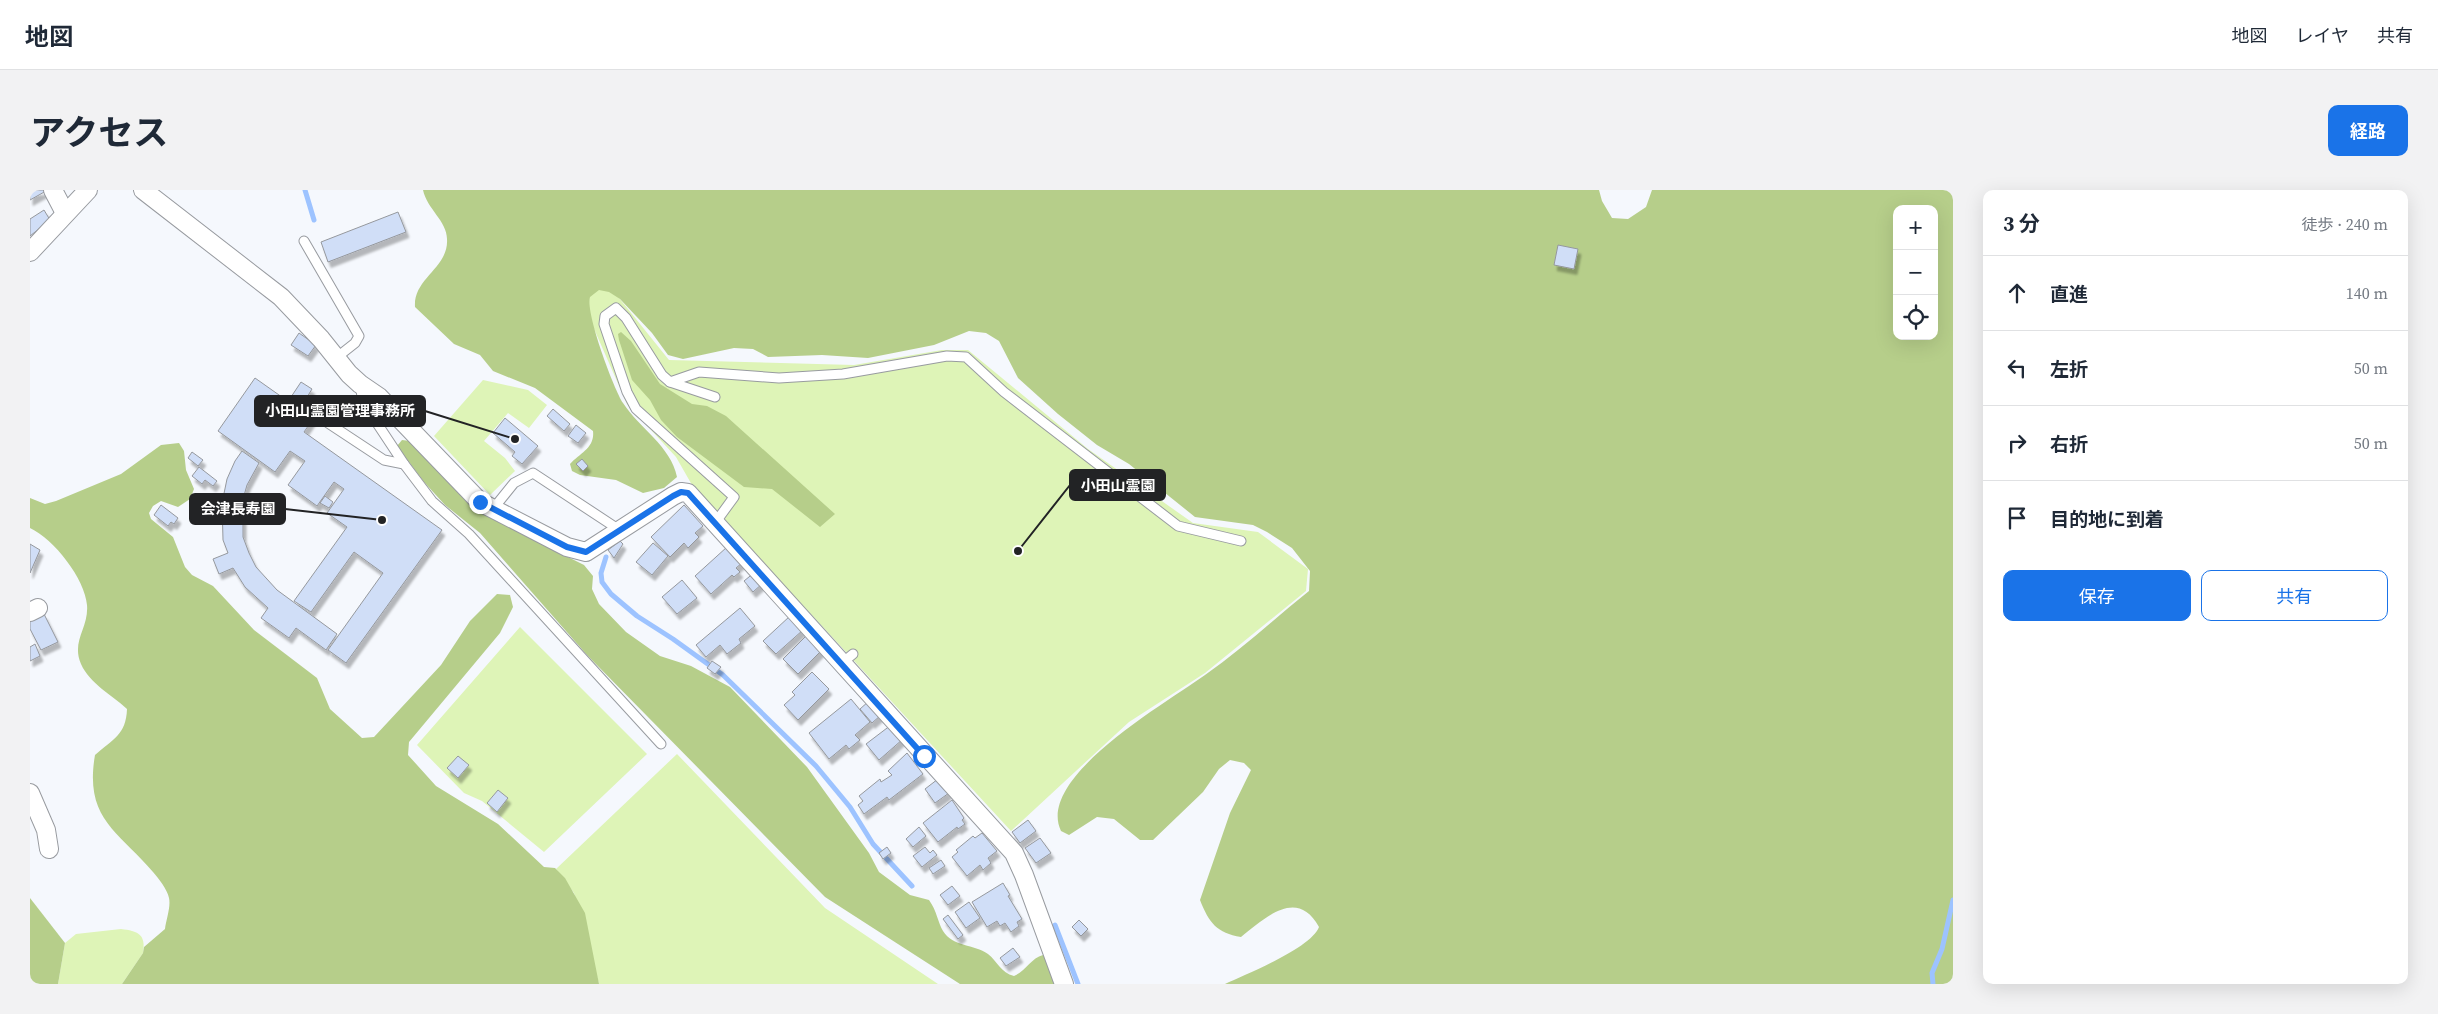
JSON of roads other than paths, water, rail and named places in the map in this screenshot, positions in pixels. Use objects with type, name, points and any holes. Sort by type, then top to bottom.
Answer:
[{"type":"street","points":[[53,190],[65,213]]},
{"type":"street","points":[[30,252],[88,190]]},
{"type":"street","points":[[143,190],[281,297],[360,384],[379,397],[480,502],[567,547],[586,552],[681,492],[688,493],[847,658],[1014,853],[1028,884],[1064,984]]},
{"type":"street","points":[[30,793],[46,830],[49,850]]},
{"type":"lane","points":[[304,241],[359,336],[355,343],[336,358]]},
{"type":"lane","points":[[714,522],[734,497],[636,409],[627,392],[604,324],[605,316],[616,308],[626,318],[662,375],[670,382],[715,398]]},
{"type":"lane","points":[[670,382],[699,372],[779,378],[797,377],[852,373],[948,356],[966,357],[1004,392],[1178,526],[1241,541]]},
{"type":"lane","points":[[360,384],[363,402],[404,464],[432,501],[469,534],[661,744]]},
{"type":"lane","points":[[328,423],[384,460],[404,464]]},
{"type":"lane","points":[[493,509],[514,483],[533,473],[622,531]]},
{"type":"waterway","points":[[305,190],[314,220]]},
{"type":"waterway","points":[[606,557],[601,573],[602,582],[611,594],[637,616],[723,675],[816,766],[850,807],[873,844],[912,886]]},
{"type":"waterway","points":[[1933,984],[1932,973],[1942,949],[1953,900]]},
{"type":"waterway","points":[[1055,925],[1078,984]]},
{"type":"place","name":"小田山霊園管理事務所","points":[[515,439]]},
{"type":"place","name":"会津長寿園","points":[[382,520]]},
{"type":"place","name":"小田山霊園","points":[[1018,551]]}]
